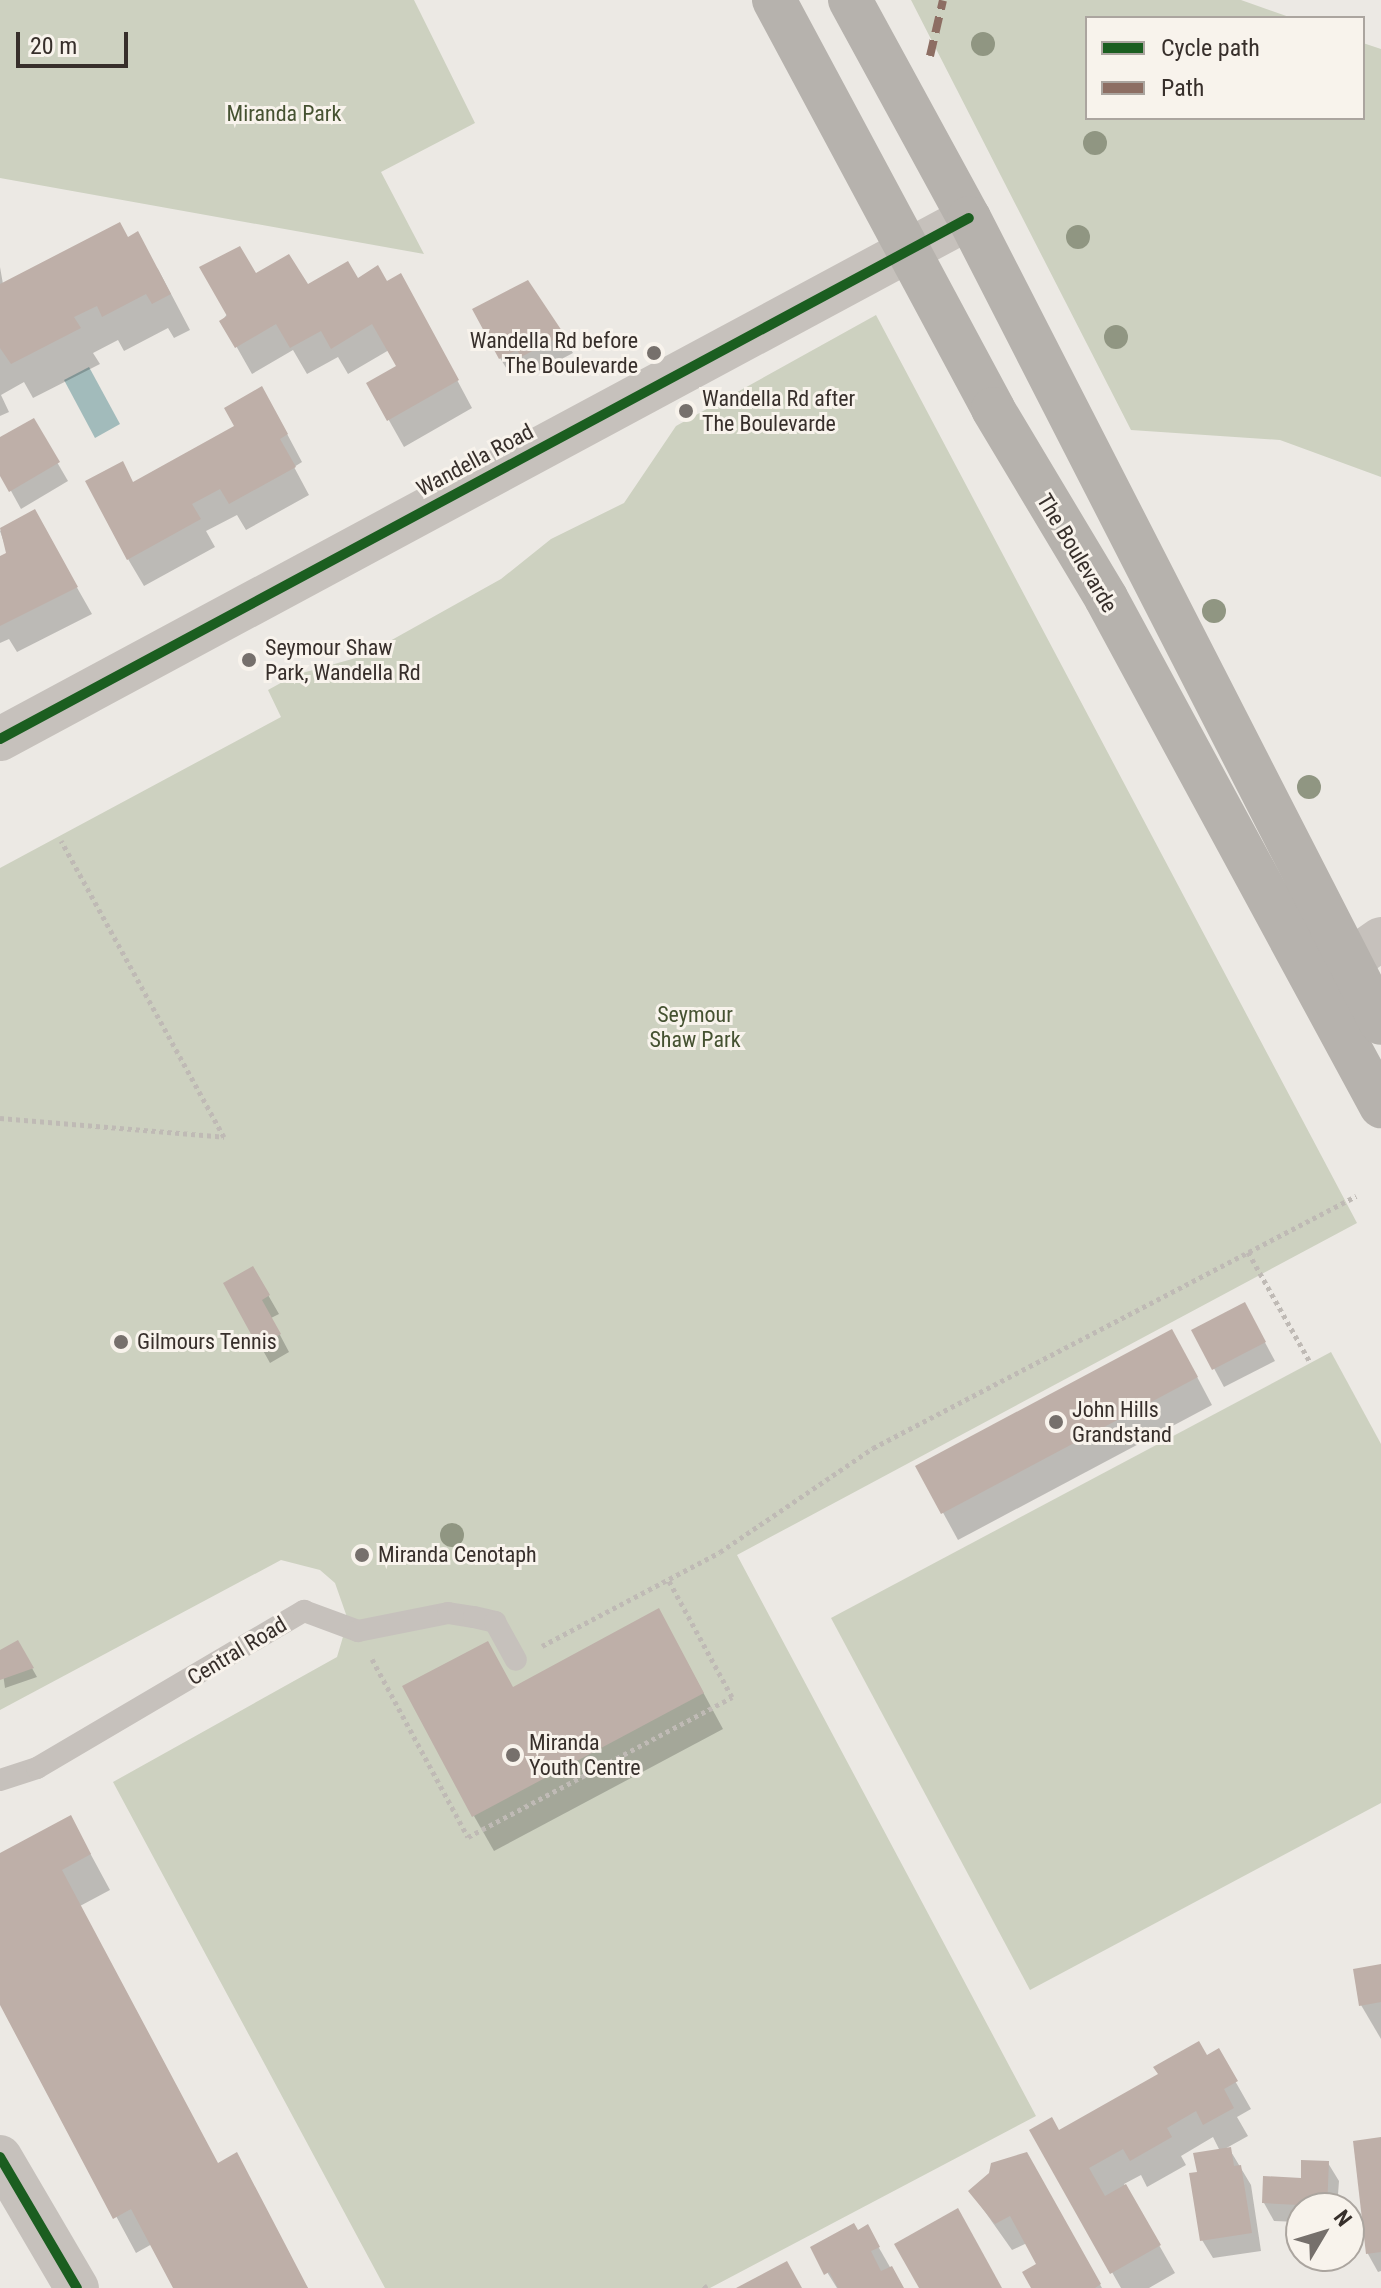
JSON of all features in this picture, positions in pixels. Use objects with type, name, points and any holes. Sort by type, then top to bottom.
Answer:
[{"type":"main road","name":"The Boulevarde","points":[[774,0],[1026,467],[1106,598],[1381,1106]]},
{"type":"main road","points":[[850,0],[1364,951],[1381,1023]]},
{"type":"street","name":"Wandella Road","points":[[0,739],[969,218]]},
{"type":"street","points":[[0,2157],[77,2288]]},
{"type":"lane","name":"Central Road","points":[[0,1780],[37,1768],[304,1611],[358,1631]]},
{"type":"lane","points":[[358,1631],[448,1613],[474,1617],[495,1622],[516,1660]]},
{"type":"path","points":[[0,1118],[224,1137],[162,1033],[61,841]]},
{"type":"path","points":[[516,1660],[720,1552],[873,1448],[1356,1196]]},
{"type":"path","points":[[1248,1252],[1310,1362]]},
{"type":"path","points":[[358,1631],[468,1837],[732,1697],[668,1579]]},
{"type":"green space","name":"Miranda Park","points":[[0,0],[414,0],[475,123],[381,172],[424,254],[0,178]]},
{"type":"green space","points":[[911,0],[1241,0],[1286,16],[1085,16],[1085,120],[1365,120],[1365,44],[1381,49],[1381,477],[1280,440],[1131,430]]},
{"type":"green space","name":"Seymour Shaw Park","points":[[876,315],[1357,1223],[737,1555],[1036,2116],[710,2288],[385,2288],[113,1782],[337,1657],[348,1620],[335,1583],[320,1570],[281,1560],[0,1710],[0,868],[281,717],[268,690],[295,675],[363,656],[501,579],[551,539],[624,503],[676,426]]},
{"type":"green space","points":[[1331,1352],[1381,1444],[1381,1803],[1030,1990],[831,1618]]},
{"type":"water","points":[[89,367],[120,424],[95,438],[64,380]]},
{"type":"building","points":[[120,222],[128,237],[138,231],[171,294],[152,304],[146,294],[102,317],[97,306],[74,317],[81,328],[11,364],[0,348],[0,284]]},
{"type":"building","points":[[240,246],[256,273],[289,254],[308,284],[348,261],[358,278],[378,265],[387,281],[401,273],[459,380],[387,421],[366,383],[396,366],[372,324],[331,349],[321,331],[290,348],[276,324],[235,348],[219,321],[227,316],[199,267]]},
{"type":"building","points":[[528,280],[564,334],[521,357],[517,350],[499,359],[472,309]]},
{"type":"building","points":[[262,386],[288,434],[280,439],[296,467],[229,504],[220,489],[192,504],[201,519],[127,560],[85,481],[123,461],[133,482],[234,426],[224,408]]},
{"type":"building","points":[[34,418],[60,462],[9,492],[0,476],[0,437]]},
{"type":"building","points":[[35,509],[78,587],[0,626],[0,556],[6,553],[0,528]]},
{"type":"building","points":[[253,1266],[270,1295],[262,1300],[281,1334],[258,1347],[223,1283]]},
{"type":"building","points":[[1245,1302],[1266,1342],[1212,1370],[1191,1330]]},
{"type":"building","name":"John Hills Grandstand","points":[[1172,1329],[1198,1377],[941,1514],[915,1466]]},
{"type":"building","name":"Miranda Youth Centre","points":[[659,1608],[704,1693],[472,1817],[402,1686],[488,1641],[513,1687]]},
{"type":"building","points":[[18,1640],[34,1668],[0,1680],[0,1650]]},
{"type":"building","points":[[71,1815],[91,1854],[62,1870],[218,2163],[237,2152],[308,2288],[173,2288],[131,2209],[113,2219],[0,2005],[0,1853]]},
{"type":"building","points":[[1381,1964],[1381,2002],[1359,2006],[1353,1969]]},
{"type":"building","points":[[1199,2041],[1207,2055],[1219,2048],[1238,2081],[1224,2089],[1234,2108],[1203,2125],[1196,2111],[1167,2128],[1172,2137],[1130,2161],[1123,2149],[1089,2168],[1105,2196],[1126,2184],[1161,2245],[1110,2274],[1029,2130],[1052,2117],[1059,2130],[1158,2074],[1153,2067]]},
{"type":"building","points":[[1381,2137],[1381,2252],[1366,2254],[1365,2192],[1359,2192],[1353,2141]]},
{"type":"building","points":[[1231,2147],[1234,2166],[1241,2165],[1252,2233],[1200,2241],[1189,2173],[1197,2172],[1193,2153]]},
{"type":"building","points":[[1027,2152],[1101,2284],[1095,2288],[1031,2288],[1022,2272],[1036,2264],[1010,2216],[995,2224],[968,2191],[989,2173],[991,2163]]},
{"type":"building","points":[[1301,2160],[1329,2161],[1328,2192],[1285,2192],[1285,2204],[1262,2203],[1263,2176],[1301,2178]]},
{"type":"building","points":[[958,2208],[1002,2288],[919,2288],[894,2244]]},
{"type":"building","points":[[854,2223],[858,2230],[868,2224],[880,2247],[871,2251],[881,2271],[892,2266],[904,2288],[838,2288],[829,2272],[824,2275],[810,2247]]},
{"type":"building","points":[[787,2261],[802,2288],[736,2288]]},
{"type":"marked path","points":[[930,56],[943,0]]},
{"type":"cycle path","points":[[0,739],[969,218]]},
{"type":"cycle path","points":[[0,2157],[77,2288]]},
{"type":"place","name":"Wandella Rd before The Boulevarde","points":[[654,353]]},
{"type":"place","name":"Wandella Rd after The Boulevarde","points":[[686,411]]},
{"type":"place","name":"Seymour Shaw Park, Wandella Rd","points":[[249,660]]},
{"type":"place","name":"Gilmours Tennis","points":[[121,1342]]},
{"type":"place","name":"John Hills Grandstand","points":[[1056,1422]]},
{"type":"place","name":"Miranda Cenotaph","points":[[362,1555]]},
{"type":"place","name":"Miranda Youth Centre","points":[[513,1755]]}]
